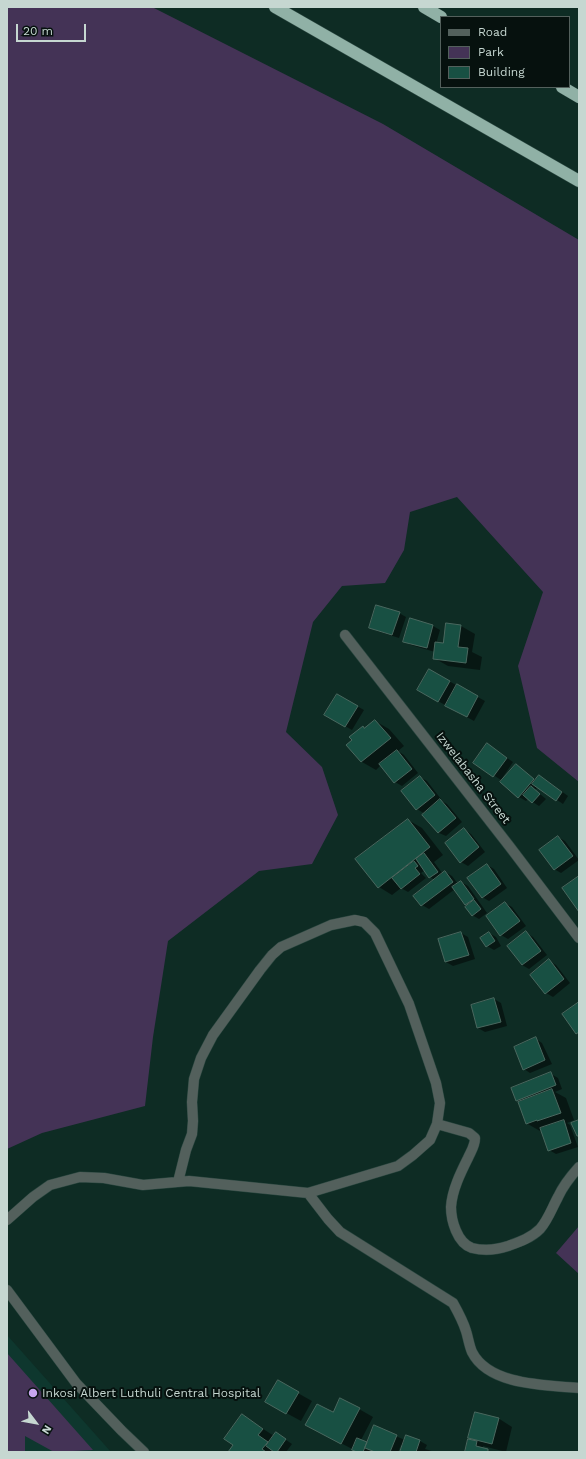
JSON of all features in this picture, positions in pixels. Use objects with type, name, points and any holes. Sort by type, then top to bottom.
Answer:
[{"type":"highway","points":[[275,7],[579,181]]},
{"type":"highway","points":[[424,7],[440,16]]},
{"type":"highway","points":[[564,88],[579,97]]},
{"type":"street","name":"Izwelabasha Street","points":[[345,635],[579,938]]},
{"type":"street","points":[[7,1220],[50,1185],[80,1177],[104,1178],[143,1185],[178,1182],[189,1181],[308,1193],[398,1166],[413,1155],[430,1140],[437,1124],[440,1103],[436,1083],[409,1004],[375,933],[364,922],[355,920],[330,925],[288,944],[272,955],[249,984],[213,1035],[201,1058],[194,1079],[192,1102],[194,1121],[192,1134],[178,1182]]},
{"type":"street","points":[[437,1124],[469,1133],[475,1138],[474,1147],[467,1158],[455,1189],[451,1205],[452,1218],[457,1232],[463,1242],[469,1247],[480,1250],[496,1250],[529,1237],[540,1228],[549,1216],[567,1180],[579,1168]]},
{"type":"street","points":[[308,1193],[340,1232],[453,1303],[460,1315],[472,1352],[482,1365],[500,1376],[517,1382],[579,1388]]},
{"type":"street","points":[[7,1290],[76,1382],[144,1452]]},
{"type":"shaded area","name":"Inkosi Albert Luthuli Central Hospital","points":[[7,1335],[111,1452],[7,1452]]},
{"type":"green space","points":[[7,7],[152,7],[383,124],[579,240],[579,782],[537,748],[518,666],[543,592],[457,497],[410,512],[404,550],[385,583],[342,586],[313,622],[286,732],[322,767],[338,815],[312,864],[259,871],[168,941],[153,1037],[145,1106],[42,1133],[7,1149]]},
{"type":"green space","points":[[579,1226],[579,1274],[556,1253]]},
{"type":"green space","name":"Inkosi Albert Luthuli Central Hospital","points":[[7,1353],[93,1450],[54,1452],[25,1436],[25,1452],[7,1452]]},
{"type":"building","points":[[376,605],[400,612],[392,635],[369,628]]},
{"type":"building","points":[[410,618],[433,625],[427,648],[403,642]]},
{"type":"building","points":[[446,623],[461,625],[458,647],[468,648],[466,663],[433,659],[435,642],[443,643]]},
{"type":"building","points":[[429,669],[450,681],[438,702],[417,690]]},
{"type":"building","points":[[457,684],[478,696],[467,717],[445,706]]},
{"type":"building","points":[[337,694],[358,706],[345,727],[324,715]]},
{"type":"building","points":[[375,720],[391,738],[361,762],[346,745],[352,740],[349,737],[363,726],[364,728]]},
{"type":"building","points":[[487,743],[507,758],[493,777],[473,763]]},
{"type":"building","points":[[397,750],[412,769],[394,783],[379,764]]},
{"type":"building","points":[[516,764],[534,779],[518,798],[500,782]]},
{"type":"building","points":[[539,775],[562,792],[556,801],[532,784]]},
{"type":"building","points":[[420,776],[435,795],[416,810],[401,791]]},
{"type":"building","points":[[531,786],[540,794],[532,803],[523,795]]},
{"type":"building","points":[[440,799],[456,818],[438,833],[422,815]]},
{"type":"building","points":[[408,819],[430,847],[378,888],[355,859]]},
{"type":"building","points":[[464,828],[479,847],[460,863],[445,843]]},
{"type":"building","points":[[558,836],[573,856],[554,870],[539,850]]},
{"type":"building","points":[[424,853],[438,872],[429,878],[416,859]]},
{"type":"building","points":[[414,861],[418,866],[415,868],[420,874],[401,889],[392,878]]},
{"type":"building","points":[[487,864],[501,884],[482,898],[467,878]]},
{"type":"building","points":[[445,871],[453,882],[421,906],[413,896]]},
{"type":"building","points":[[579,876],[579,912],[562,888]]},
{"type":"building","points":[[461,881],[474,899],[465,905],[452,887]]},
{"type":"building","points":[[474,900],[481,909],[472,916],[465,907]]},
{"type":"building","points":[[505,902],[520,921],[500,936],[486,916]]},
{"type":"building","points":[[526,931],[541,951],[522,965],[507,946]]},
{"type":"building","points":[[461,932],[469,955],[445,962],[438,939]]},
{"type":"building","points":[[489,932],[495,941],[486,947],[480,938]]},
{"type":"building","points":[[549,959],[564,979],[545,994],[530,975]]},
{"type":"building","points":[[494,998],[501,1022],[477,1028],[471,1005]]},
{"type":"building","points":[[579,1002],[579,1032],[576,1034],[562,1014]]},
{"type":"building","points":[[536,1037],[545,1060],[523,1070],[514,1047]]},
{"type":"building","points":[[551,1072],[556,1085],[516,1101],[511,1088]]},
{"type":"building","points":[[552,1089],[561,1113],[526,1124],[518,1102]]},
{"type":"building","points":[[564,1120],[571,1143],[548,1151],[540,1128]]},
{"type":"building","points":[[579,1120],[579,1136],[577,1136],[571,1123]]},
{"type":"building","points":[[278,1380],[299,1392],[286,1414],[265,1402]]},
{"type":"building","points":[[340,1398],[360,1408],[341,1444],[305,1425],[317,1404],[333,1412]]},
{"type":"building","points":[[475,1412],[499,1418],[492,1444],[468,1438]]},
{"type":"building","points":[[242,1414],[263,1429],[258,1435],[268,1442],[262,1449],[266,1452],[228,1452],[233,1445],[224,1439]]},
{"type":"building","points":[[374,1425],[397,1435],[390,1452],[375,1452],[365,1448]]},
{"type":"building","points":[[276,1432],[286,1439],[277,1452],[274,1452],[266,1446]]},
{"type":"building","points":[[406,1435],[420,1440],[416,1452],[400,1452]]},
{"type":"building","points":[[357,1438],[367,1442],[363,1452],[352,1450]]},
{"type":"building","points":[[468,1439],[477,1441],[476,1446],[488,1449],[488,1452],[465,1452]]},
{"type":"place","name":"Inkosi Albert Luthuli Central Hospital","points":[[33,1393]]}]
